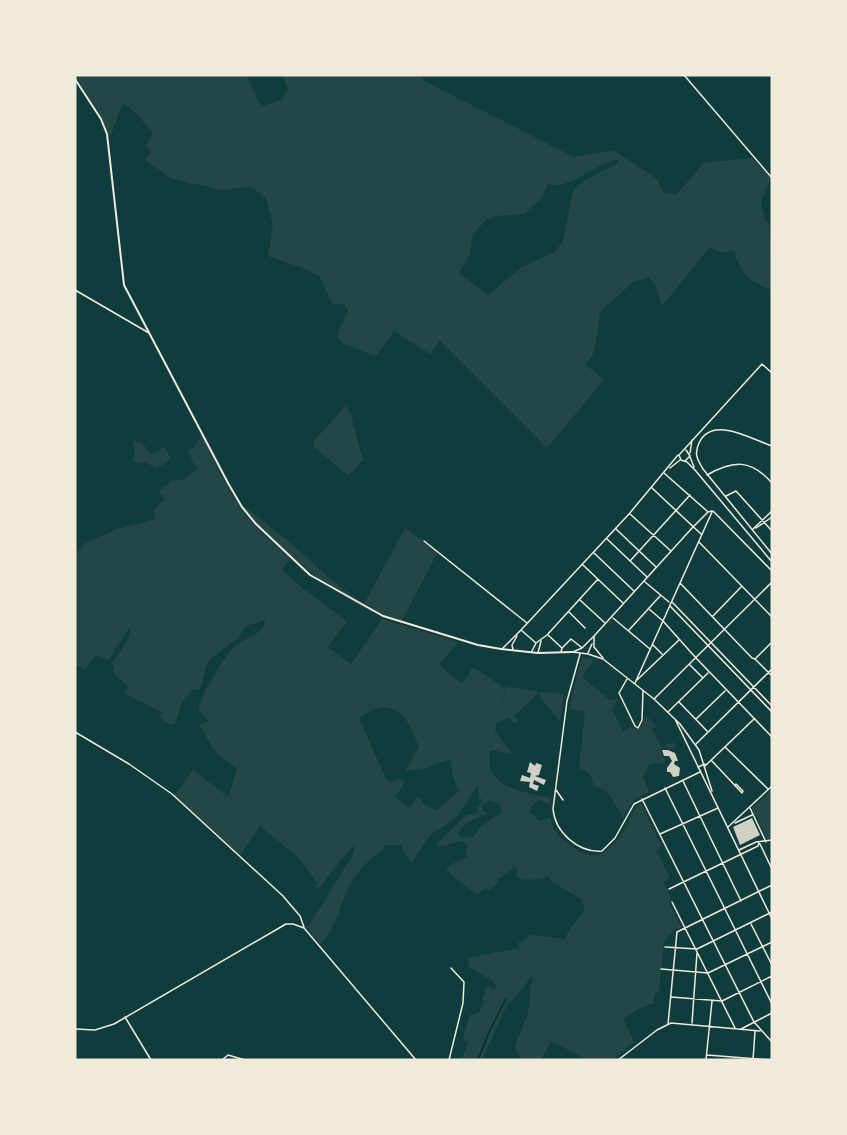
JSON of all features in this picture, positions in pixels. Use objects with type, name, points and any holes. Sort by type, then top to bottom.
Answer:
[{"type":"main road","points":[[75,79],[101,119],[107,134],[124,285],[242,507],[263,532],[310,574],[383,616],[501,650],[538,653],[572,652]]},
{"type":"street","points":[[684,75],[772,178]]},
{"type":"street","points":[[75,290],[150,334]]},
{"type":"street","points":[[501,650],[629,514],[693,439],[762,364],[772,373]]},
{"type":"street","points":[[772,446],[722,428],[711,429],[701,438],[696,448],[696,457],[707,475],[772,554]]},
{"type":"street","points":[[693,439],[690,455],[695,470]]},
{"type":"street","points":[[684,450],[690,455]]},
{"type":"street","points":[[679,455],[695,470],[772,562]]},
{"type":"street","points":[[665,471],[690,455]]},
{"type":"street","points":[[707,475],[727,465],[743,464],[758,470],[772,483]]},
{"type":"street","points":[[665,471],[708,512]]},
{"type":"street","points":[[651,488],[702,535]]},
{"type":"street","points":[[725,497],[736,491],[772,531]]},
{"type":"street","points":[[630,561],[690,495]]},
{"type":"street","points":[[572,652],[588,643],[693,526],[712,511]]},
{"type":"street","points":[[636,682],[712,511]]},
{"type":"street","points":[[712,511],[772,571]]},
{"type":"street","points":[[753,529],[772,511]]},
{"type":"street","points":[[629,514],[671,552]]},
{"type":"street","points":[[753,529],[772,517]]},
{"type":"street","points":[[616,528],[657,568]]},
{"type":"street","points":[[606,538],[648,578]]},
{"type":"street","points":[[424,541],[527,624]]},
{"type":"street","points":[[699,542],[772,617]]},
{"type":"street","points":[[593,552],[635,592]]},
{"type":"street","points":[[582,564],[624,604]]},
{"type":"street","points":[[531,652],[598,579]]},
{"type":"street","points":[[644,582],[711,643],[772,705]]},
{"type":"street","points":[[654,699],[772,582]]},
{"type":"street","points":[[680,583],[772,676]]},
{"type":"street","points":[[712,616],[742,586]]},
{"type":"street","points":[[628,631],[660,596]]},
{"type":"street","points":[[579,600],[606,624]]},
{"type":"street","points":[[670,604],[772,712]]},
{"type":"street","points":[[649,609],[772,737]]},
{"type":"street","points":[[568,612],[585,628]]},
{"type":"street","points":[[612,618],[650,649]]},
{"type":"street","points":[[520,632],[536,644]]},
{"type":"street","points":[[513,651],[512,645],[520,632]]},
{"type":"street","points":[[547,635],[562,648]]},
{"type":"street","points":[[586,654],[593,643],[594,636]]},
{"type":"street","points":[[561,653],[562,648],[571,639],[582,648]]},
{"type":"street","points":[[538,653],[541,640]]},
{"type":"street","points":[[636,682],[679,640]]},
{"type":"street","points":[[755,659],[772,642]]},
{"type":"street","points":[[586,654],[588,643]]},
{"type":"street","points":[[593,643],[603,659],[636,682],[675,719],[696,744],[705,765],[712,794]]},
{"type":"street","points":[[652,644],[663,655]]},
{"type":"street","points":[[572,652],[603,659]]},
{"type":"street","points":[[580,653],[567,701],[558,753],[553,809],[558,827],[587,850],[602,851],[608,846],[634,804],[642,798],[700,772]]},
{"type":"street","points":[[689,665],[703,678]]},
{"type":"street","points":[[696,744],[772,669]]},
{"type":"street","points":[[668,712],[709,672]]},
{"type":"street","points":[[628,678],[619,693],[638,728],[642,720],[643,690]]},
{"type":"street","points":[[696,719],[726,690]]},
{"type":"street","points":[[678,702],[707,732]]},
{"type":"street","points":[[675,719],[772,919]]},
{"type":"street","points":[[698,767],[711,760],[754,719]]},
{"type":"street","points":[[559,729],[563,730]]},
{"type":"street","points":[[75,732],[129,764],[172,794],[283,896],[300,916],[303,927],[416,1060]]},
{"type":"street","points":[[725,747],[768,789]]},
{"type":"street","points":[[711,760],[735,786]]},
{"type":"street","points":[[682,780],[741,901]]},
{"type":"street","points":[[727,827],[772,786]]},
{"type":"street","points":[[665,788],[772,1004]]},
{"type":"street","points":[[555,789],[563,800]]},
{"type":"street","points":[[642,798],[754,1022],[772,1042]]},
{"type":"street","points":[[749,807],[766,842]]},
{"type":"street","points":[[660,834],[718,808]]},
{"type":"street","points":[[731,824],[753,814]]},
{"type":"street","points":[[738,850],[756,842],[772,840]]},
{"type":"street","points":[[669,889],[758,846],[759,843]]},
{"type":"street","points":[[759,843],[772,869]]},
{"type":"street","points":[[766,857],[772,854]]},
{"type":"street","points":[[668,1024],[677,932],[772,885]]},
{"type":"street","points":[[672,902],[735,1029]]},
{"type":"street","points":[[666,947],[697,951],[771,913]]},
{"type":"street","points":[[751,923],[772,965]]},
{"type":"street","points":[[75,1029],[105,1028],[286,924],[303,927]]},
{"type":"street","points":[[661,969],[708,973],[772,942]]},
{"type":"street","points":[[692,1024],[697,951]]},
{"type":"street","points":[[449,1060],[463,1003],[464,982],[451,968]]},
{"type":"street","points":[[671,997],[722,1001],[772,976]]},
{"type":"street","points":[[706,1060],[712,1001]]},
{"type":"street","points":[[740,1029],[772,1013]]},
{"type":"street","points":[[125,1017],[151,1060]]},
{"type":"street","points":[[618,1060],[655,1031],[668,1024],[692,1024],[760,1031]]},
{"type":"street","points":[[753,1059],[755,1030]]},
{"type":"street","points":[[706,1055],[772,1060]]},
{"type":"street","points":[[222,1060],[228,1056],[245,1060]]},
{"type":"shaded area","points":[[78,75],[246,75],[263,106],[281,100],[288,91],[283,75],[419,75],[426,82],[574,157],[616,152],[656,178],[664,193],[676,195],[704,163],[752,158],[771,178],[761,201],[765,220],[769,223],[772,290],[757,284],[747,276],[734,251],[719,252],[710,247],[662,306],[656,286],[649,277],[633,282],[600,312],[595,347],[592,357],[585,364],[604,380],[547,448],[440,341],[430,354],[394,331],[377,355],[344,344],[338,338],[338,332],[348,311],[345,304],[332,304],[320,277],[305,269],[268,256],[273,224],[266,199],[260,193],[249,187],[222,190],[172,179],[145,160],[151,152],[146,145],[153,133],[135,112],[123,103],[110,137],[101,116],[76,77]],"holes":[[[618,161],[618,164],[581,183],[573,191],[563,241],[555,252],[522,267],[488,295],[459,273],[470,254],[472,235],[485,221],[495,216],[524,214],[541,199],[548,184],[564,184],[606,163]]]},
{"type":"shaded area","points":[[345,406],[350,411],[363,460],[350,474],[346,474],[314,447],[314,441]]},
{"type":"shaded area","points":[[202,435],[244,513],[290,558],[282,570],[347,621],[328,647],[351,664],[382,619],[458,642],[439,665],[462,684],[473,667],[505,688],[500,710],[506,687],[538,691],[514,716],[518,722],[516,724],[509,718],[497,722],[495,731],[512,754],[491,750],[492,743],[489,758],[491,770],[505,785],[526,793],[551,798],[550,805],[541,800],[535,802],[530,812],[540,821],[550,817],[557,835],[582,853],[599,854],[616,841],[634,810],[641,803],[662,847],[656,850],[670,878],[664,882],[671,898],[669,903],[681,927],[674,930],[664,943],[662,968],[659,969],[661,972],[659,991],[654,995],[654,1003],[640,1008],[623,1019],[634,1042],[612,1060],[588,1060],[551,1041],[541,1060],[522,1060],[515,1049],[529,1008],[532,975],[522,990],[507,1005],[482,1060],[462,1060],[468,1041],[464,1041],[463,1037],[470,1015],[481,1008],[487,985],[494,990],[497,986],[493,983],[494,979],[492,981],[468,966],[469,958],[519,948],[518,943],[531,935],[565,939],[585,908],[581,899],[551,881],[549,877],[530,880],[517,878],[518,871],[515,867],[497,880],[498,883],[488,891],[486,888],[477,895],[446,870],[450,865],[468,857],[466,852],[468,845],[461,841],[442,846],[435,845],[466,816],[479,812],[476,807],[484,801],[479,799],[479,787],[477,786],[456,818],[432,834],[411,863],[402,845],[383,845],[384,849],[375,855],[354,878],[331,930],[320,944],[307,928],[353,855],[355,845],[318,890],[315,886],[320,880],[316,882],[301,860],[260,826],[240,855],[174,795],[193,770],[228,797],[237,769],[211,746],[199,725],[209,721],[198,710],[206,688],[227,655],[239,643],[262,629],[265,620],[246,626],[238,638],[210,659],[199,690],[194,689],[181,705],[174,724],[169,724],[159,717],[163,713],[125,693],[128,686],[112,672],[114,669],[112,663],[129,638],[130,627],[108,660],[97,655],[85,670],[75,664],[75,556],[84,544],[115,530],[156,519],[153,510],[164,500],[159,491],[173,480],[183,479],[198,468],[194,465],[188,450],[195,447]],"holes":[[[384,707],[403,716],[419,747],[405,771],[427,768],[450,759],[454,780],[459,791],[436,810],[424,804],[417,796],[410,808],[395,797],[405,782],[399,778],[390,782],[386,779],[359,718],[373,709]],[[488,801],[500,804],[502,812],[481,826],[472,838],[461,837],[458,834],[467,823],[488,814],[483,810],[483,805]]]},
{"type":"shaded area","points":[[133,441],[141,442],[151,454],[164,447],[171,458],[155,468],[146,462],[137,463],[133,461],[135,455]]},
{"type":"shaded area","points":[[244,506],[340,587],[364,604],[405,528],[438,552],[401,622],[370,611],[319,579],[271,537],[244,509]]},
{"type":"shaded area","points":[[583,658],[594,660],[582,677],[610,700],[618,699],[612,709],[623,731],[632,727],[640,728],[646,716],[657,726],[652,729],[662,747],[673,742],[676,749],[666,747],[660,749],[666,761],[649,765],[643,775],[649,792],[634,800],[623,817],[607,791],[594,786],[590,774],[579,768],[585,711],[569,709]]},
{"type":"shaded area","points":[[540,692],[564,694],[560,722],[541,698]]},
{"type":"shaded area","points":[[772,789],[772,838],[767,839],[752,808]]},
{"type":"building","points":[[662,750],[675,753],[678,761],[674,764],[680,768],[679,776],[673,777],[670,772],[667,772],[672,761],[669,756],[664,756]]},
{"type":"building","points":[[530,762],[535,766],[536,763],[542,765],[539,775],[535,776],[546,780],[544,785],[534,780],[533,784],[539,786],[537,791],[529,787],[530,782],[520,781],[522,775],[530,778],[531,773],[527,772]]},
{"type":"building","points":[[752,818],[760,835],[740,845],[733,827]]},
{"type":"waterway","points":[[478,1060],[506,999]]}]
